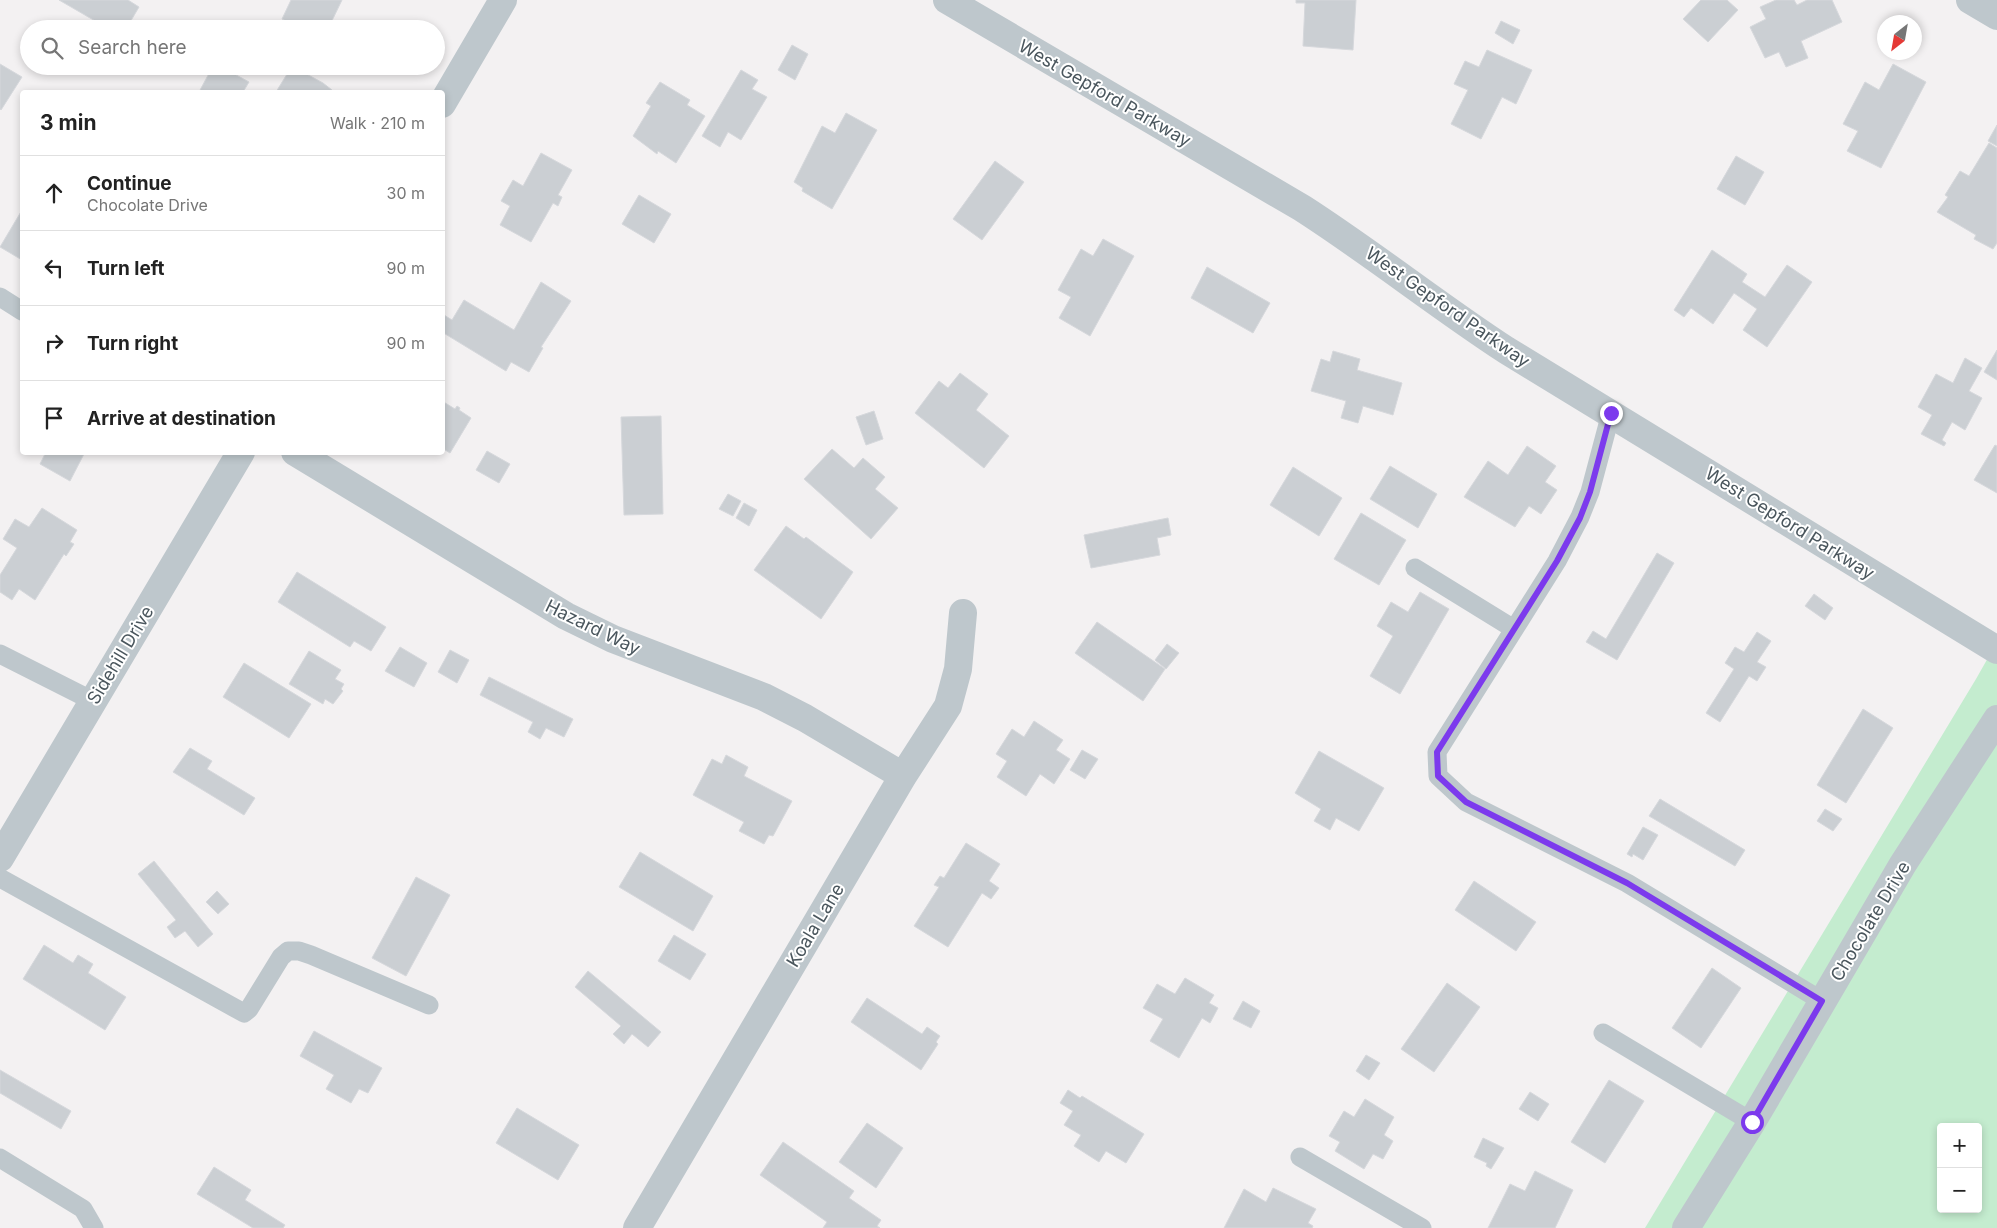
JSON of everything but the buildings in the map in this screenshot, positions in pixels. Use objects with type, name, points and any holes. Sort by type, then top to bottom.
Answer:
[{"type":"street","points":[[445,99],[503,0]]},
{"type":"street","name":"West Gepford Parkway","points":[[947,0],[1302,208],[1391,268],[1467,324],[1997,650]]},
{"type":"street","points":[[1970,0],[1997,16]]},
{"type":"street","name":"Sidehill Drive","points":[[1,861],[93,701],[239,455]]},
{"type":"street","name":"Hazard Way","points":[[300,455],[566,616],[612,640],[764,697],[805,718],[903,776]]},
{"type":"street","name":"Koala Lane","points":[[637,1228],[903,776],[948,706],[958,669],[963,613]]},
{"type":"street","name":"Chocolate Drive","points":[[1686,1228],[1752,1122],[1903,864],[1997,719]]},
{"type":"lane","points":[[0,297],[20,309]]},
{"type":"lane","points":[[1611,413],[1590,492],[1580,518],[1557,561],[1437,752],[1438,776],[1466,802],[1627,883],[1822,1001]]},
{"type":"lane","points":[[1414,568],[1514,629]]},
{"type":"lane","points":[[0,654],[93,701]]},
{"type":"lane","points":[[1,861],[237,1011],[244,1013],[249,1009],[282,957],[288,951],[299,951],[429,1005]]},
{"type":"lane","points":[[1603,1033],[1752,1122]]},
{"type":"lane","points":[[1300,1157],[1422,1228]]},
{"type":"lane","points":[[0,1158],[83,1209],[94,1228]]},
{"type":"green space","points":[[1997,642],[1997,1228],[1645,1228],[1976,679]]},
{"type":"route","points":[[1611,413],[1590,492],[1580,518],[1557,561],[1437,752],[1438,776],[1466,802],[1627,883],[1822,1001],[1752,1122]]}]
